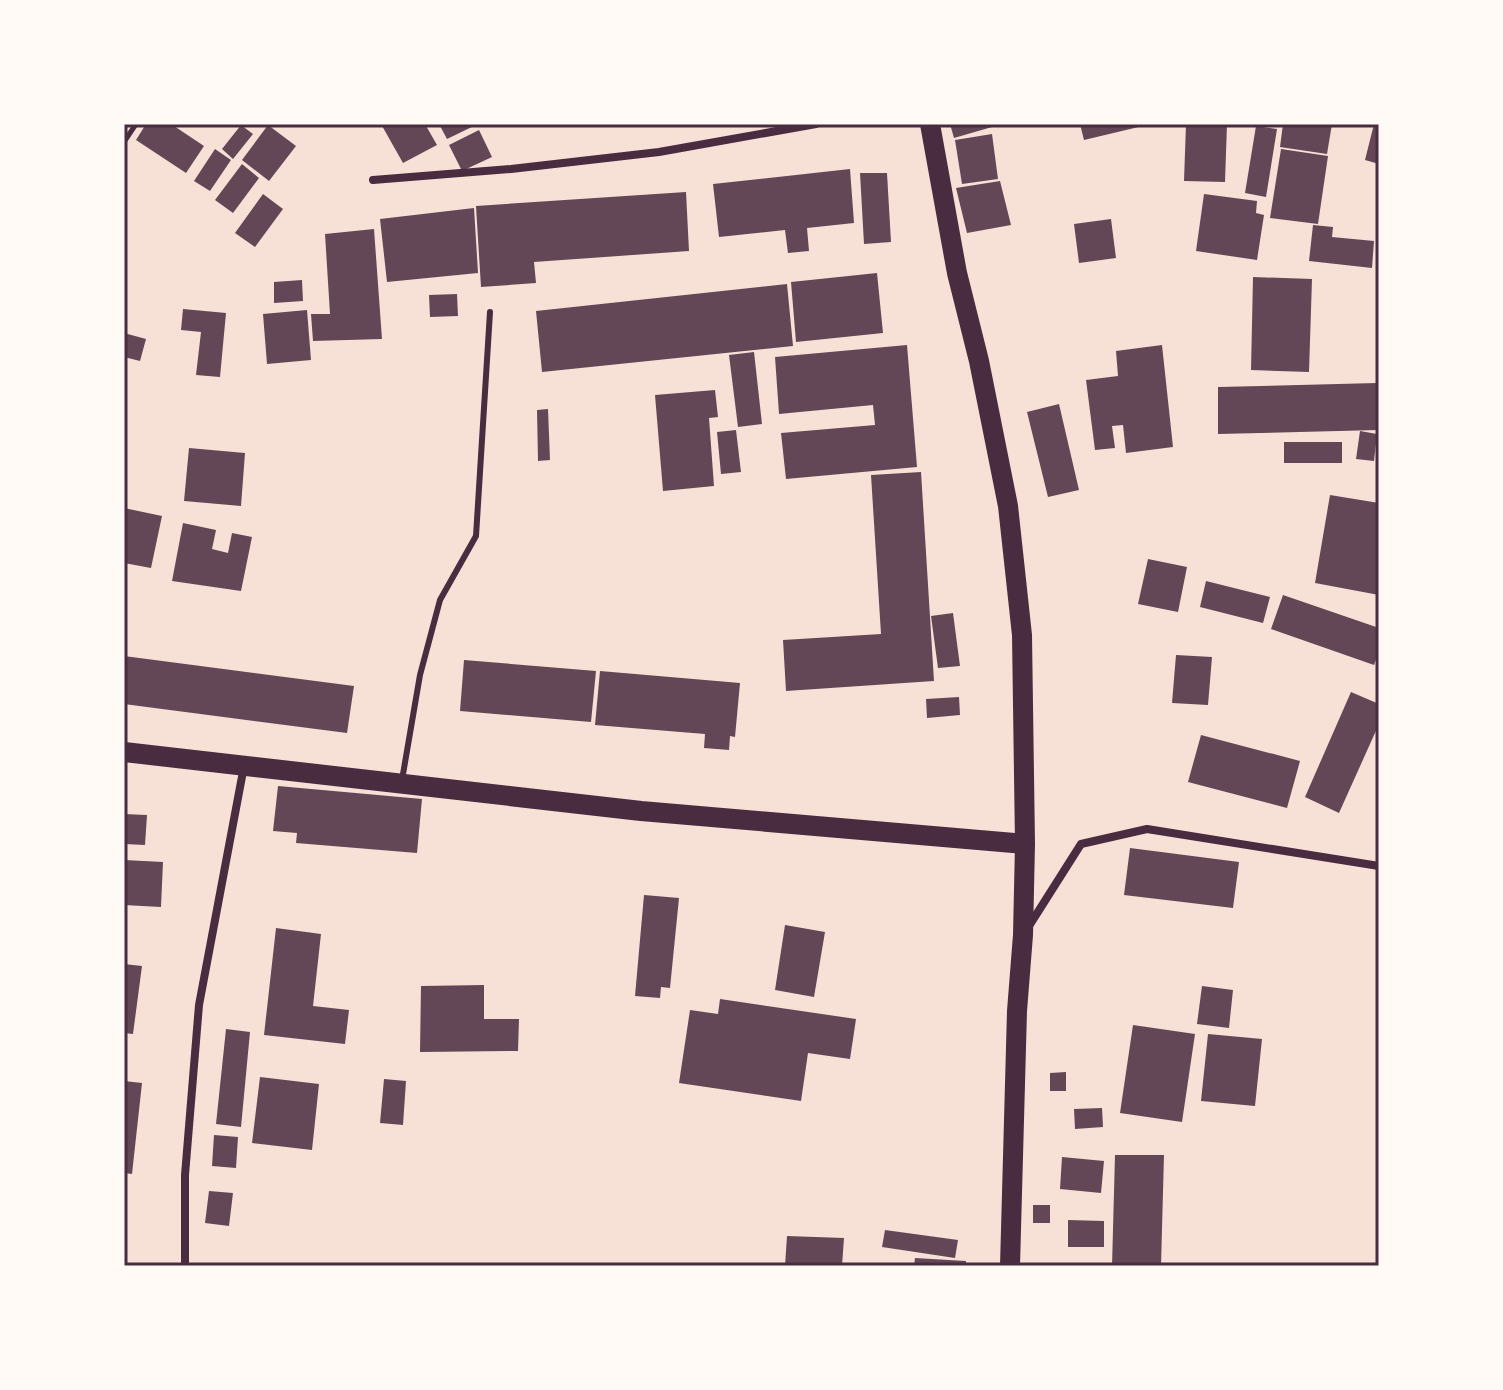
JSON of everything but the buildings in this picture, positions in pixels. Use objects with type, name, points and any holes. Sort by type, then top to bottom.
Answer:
[{"type":"main road","points":[[930,124],[957,273],[979,361],[1008,506],[1022,635],[1025,844],[1010,1266]]},
{"type":"main road","points":[[124,752],[641,811],[1025,844]]},
{"type":"street","points":[[373,180],[511,169],[659,152],[816,124]]},
{"type":"street","points":[[185,1266],[185,1175],[199,1005],[245,765]]},
{"type":"street","points":[[1023,935],[1081,844],[1147,829],[1379,866]]},
{"type":"lane","points":[[401,783],[420,675],[440,600],[476,536],[490,312]]},
{"type":"path","points":[[124,142],[136,124]]}]
